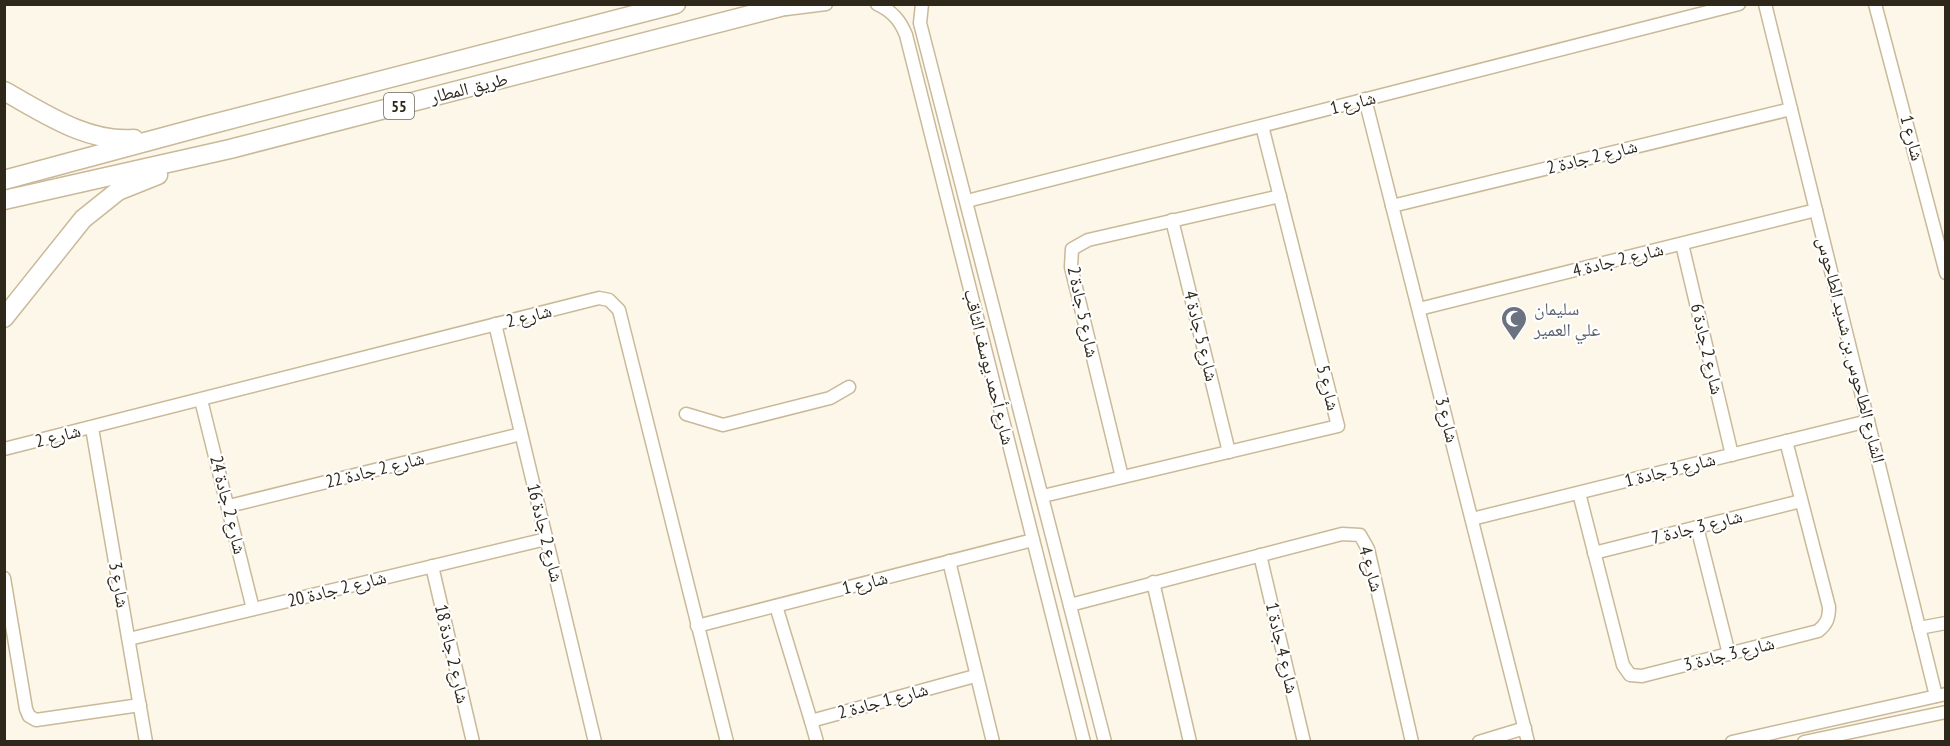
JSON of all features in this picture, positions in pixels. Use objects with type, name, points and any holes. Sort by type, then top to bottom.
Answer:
[{"type":"highway","name":"طريق المطار","points":[[4,180],[676,4]]},
{"type":"highway","name":"طريق المطار","points":[[4,200],[230,149],[792,4]]},
{"type":"highway","points":[[4,91],[58,121],[92,135],[107,138],[132,140],[201,127]]},
{"type":"highway","points":[[4,318],[83,219],[106,200],[135,183],[230,149]]},
{"type":"street","points":[[770,10],[826,4]]},
{"type":"street","name":"شارع أحمد يوسف الثاقب","points":[[877,4],[891,12],[901,24],[906,35],[1084,741]]},
{"type":"street","name":"شارع أحمد يوسف الثاقب","points":[[922,4],[920,23],[1105,741]]},
{"type":"street","name":"شارع 1","points":[[967,201],[1739,4]]},
{"type":"street","name":"الشارع الطاحوس بن شديد الطاحوس","points":[[1765,4],[1919,628],[1941,695]]},
{"type":"street","name":"شارع 1","points":[[1875,4],[1946,273]]},
{"type":"street","points":[[906,35],[914,42],[925,76],[938,89]]},
{"type":"street","name":"شارع 3","points":[[1365,99],[1528,741]]},
{"type":"street","name":"شارع 2 جادة 2","points":[[1392,206],[1791,109]]},
{"type":"street","name":"شارع 5","points":[[1043,496],[1338,426],[1262,126]]},
{"type":"street","name":"شارع 5 جادة 2","points":[[1122,477],[1071,267],[1072,249],[1088,240],[1280,196]]},
{"type":"street","name":"شارع 2 جادة 4","points":[[1419,309],[1816,210]]},
{"type":"street","name":"شارع 5 جادة 4","points":[[1172,220],[1229,452]]},
{"type":"street","name":"شارع 2 جادة 6","points":[[1682,244],[1732,455]]},
{"type":"street","name":"شارع 2","points":[[4,449],[599,298],[609,300],[619,310],[726,741]]},
{"type":"street","name":"شارع 2 جادة 16","points":[[495,324],[595,741]]},
{"type":"street","points":[[686,414],[723,425],[830,398],[849,387]]},
{"type":"street","name":"شارع 2 جادة 24","points":[[201,400],[253,609]]},
{"type":"street","name":"شارع 3 جادة 1","points":[[1472,519],[1868,421]]},
{"type":"street","points":[[1005,430],[1009,427],[1015,428],[1026,461],[1036,469]]},
{"type":"street","name":"شارع 3","points":[[92,428],[146,741]]},
{"type":"street","name":"شارع 2 جادة 22","points":[[229,506],[521,434]]},
{"type":"street","name":"شارع 3 جادة 3","points":[[1579,493],[1623,664],[1630,675],[1642,676],[1818,631],[1825,626],[1829,617],[1829,607],[1786,441]]},
{"type":"street","name":"شارع 3 جادة 7","points":[[1594,553],[1801,501]]},
{"type":"street","points":[[1697,527],[1729,654]]},
{"type":"street","name":"شارع 4","points":[[1070,605],[1342,534],[1360,535],[1368,549],[1412,741]]},
{"type":"street","name":"شارع 2 جادة 20","points":[[129,639],[546,539]]},
{"type":"street","name":"شارع 1","points":[[697,626],[1033,540]]},
{"type":"street","name":"شارع 4 جادة 1","points":[[1260,555],[1304,741]]},
{"type":"street","points":[[949,561],[975,676],[993,741]]},
{"type":"street","name":"شارع 2 جادة 18","points":[[432,566],[473,741]]},
{"type":"street","points":[[4,578],[29,716],[36,720],[140,705]]},
{"type":"street","points":[[1153,582],[1190,741]]},
{"type":"street","points":[[776,606],[817,741]]},
{"type":"street","points":[[1919,628],[1946,623]]},
{"type":"street","name":"شارع 1 جادة 2","points":[[811,721],[975,676]]},
{"type":"street","points":[[1732,741],[1941,695]]},
{"type":"street","points":[[1804,741],[1945,714]]},
{"type":"street","points":[[1479,741],[1525,728]]},
{"type":"street","points":[[1751,741],[1760,740],[1767,733]]},
{"type":"place","name":"سليمان علي العمير","points":[[1514,342]]}]
